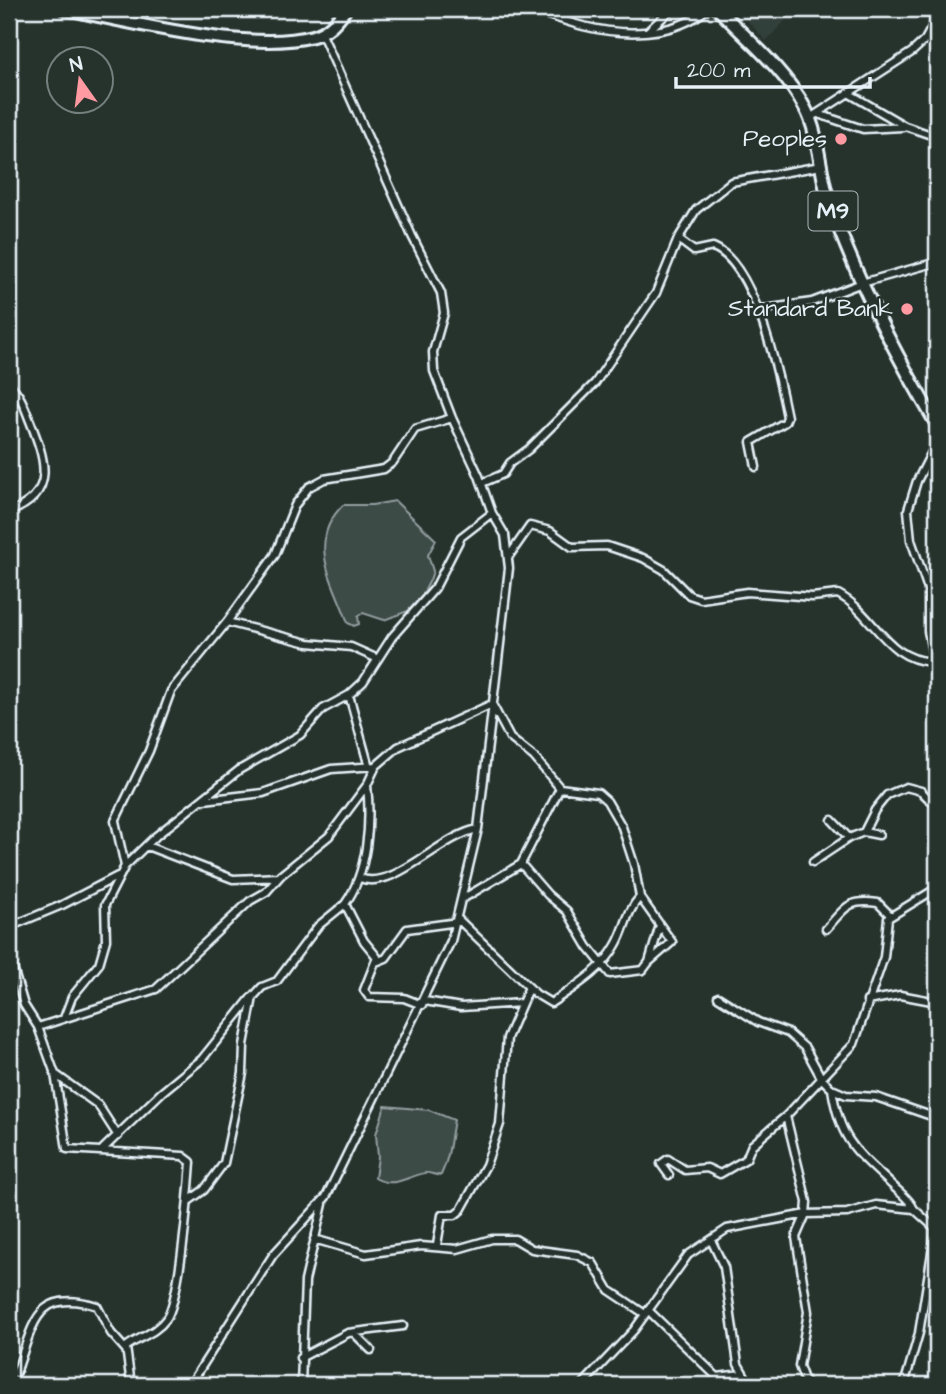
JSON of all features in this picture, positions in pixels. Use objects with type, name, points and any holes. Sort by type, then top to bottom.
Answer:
[{"type":"main road","points":[[65,9],[151,26],[257,41],[283,40],[321,32],[337,21],[346,9]]},
{"type":"main road","name":"M9","points":[[718,9],[786,80],[814,116],[828,198],[862,283],[937,425]]},
{"type":"street","points":[[521,9],[600,30],[647,32],[690,21],[707,9]]},
{"type":"street","points":[[647,32],[672,9]]},
{"type":"street","points":[[814,116],[912,52],[925,40],[937,18]]},
{"type":"street","points":[[301,1385],[305,1280],[326,1198],[424,1003],[458,921],[464,898],[478,829],[509,555],[506,540],[452,418],[432,360],[444,313],[443,298],[402,214],[321,32]]},
{"type":"street","points":[[850,94],[905,126],[937,137]]},
{"type":"street","points":[[814,116],[863,129],[905,126]]},
{"type":"street","points":[[482,483],[503,474],[510,463],[529,449],[595,383],[656,293],[678,239],[696,211],[730,182],[821,166]]},
{"type":"street","points":[[678,239],[694,251],[713,247],[725,254],[741,273],[758,310],[779,378],[787,417],[785,422],[751,442],[756,467]]},
{"type":"street","points":[[758,310],[812,302],[862,283],[937,262]]},
{"type":"street","points":[[9,384],[23,402],[45,462],[44,479],[34,495],[9,513]]},
{"type":"street","points":[[125,866],[114,828],[118,812],[144,761],[172,691],[228,622],[278,551],[295,505],[309,487],[324,479],[384,469],[393,462],[415,429],[452,418]]},
{"type":"street","points":[[937,442],[917,481],[908,510],[911,540],[928,589],[928,631],[937,679]]},
{"type":"street","points":[[64,1018],[72,996],[99,964],[106,940],[105,905],[125,866],[239,770],[300,735],[323,709],[349,695],[367,677],[395,633],[435,588],[461,537],[492,513]]},
{"type":"street","points":[[509,555],[530,526],[540,527],[572,547],[612,547],[651,562],[693,597],[769,593],[812,597],[838,594],[896,651],[918,662],[933,662]]},
{"type":"street","points":[[228,622],[308,643],[351,647],[378,659]]},
{"type":"street","points":[[102,1149],[156,1097],[202,1059],[240,1009],[262,988],[277,981],[318,926],[345,904],[359,878],[370,812],[367,785],[372,766],[349,695]]},
{"type":"street","points":[[202,801],[263,793],[331,769],[372,766],[405,743],[492,704]]},
{"type":"street","points":[[492,704],[510,738],[534,757],[559,788],[593,791],[607,801],[629,847],[640,897],[652,910],[659,928],[671,943],[640,972],[607,972],[603,962],[593,954],[567,911],[548,895],[521,864]]},
{"type":"street","points":[[38,1027],[156,989],[279,877],[329,836],[367,785]]},
{"type":"street","points":[[464,898],[521,864],[559,788]]},
{"type":"street","points":[[864,832],[878,805],[900,788],[918,789],[937,807]]},
{"type":"street","points":[[832,820],[849,838]]},
{"type":"street","points":[[359,878],[372,881],[388,878],[442,844],[478,829]]},
{"type":"street","points":[[813,863],[849,838],[864,832],[879,835]]},
{"type":"street","points":[[147,846],[233,879],[279,877]]},
{"type":"street","points":[[9,927],[62,905],[118,876]]},
{"type":"street","points":[[669,1175],[661,1164],[670,1159],[685,1170],[706,1168],[721,1174],[746,1160],[756,1141],[786,1116],[822,1079],[856,1041],[867,1001],[884,957],[885,925],[890,915],[937,888]]},
{"type":"street","points":[[458,921],[551,1003],[603,962],[617,945],[627,915],[640,897]]},
{"type":"street","points":[[826,929],[842,908],[855,903],[878,903],[890,915]]},
{"type":"street","points":[[345,904],[364,941],[376,954],[376,962],[364,988],[366,995],[461,1007],[521,1003]]},
{"type":"street","points":[[376,962],[386,958],[407,929],[458,921]]},
{"type":"street","points":[[649,962],[659,928]]},
{"type":"street","points":[[9,955],[24,1005],[38,1027],[55,1074],[67,1149],[102,1149],[187,1157],[191,1162],[190,1200],[170,1312],[152,1332],[126,1350]]},
{"type":"street","points":[[437,1245],[442,1215],[455,1215],[464,1208],[490,1156],[504,1098],[507,1038],[530,987]]},
{"type":"street","points":[[867,1001],[900,995],[937,1002]]},
{"type":"street","points":[[190,1200],[215,1178],[224,1163],[243,1073],[244,1045],[253,997]]},
{"type":"street","points":[[718,997],[758,1022],[788,1033],[805,1048],[822,1079],[832,1089],[846,1095],[876,1097],[937,1118]]},
{"type":"street","points":[[55,1074],[98,1105],[117,1136]]},
{"type":"street","points":[[832,1089],[840,1125],[854,1151],[908,1198],[914,1209],[937,1230]]},
{"type":"street","points":[[786,1116],[807,1202],[806,1214],[796,1237],[807,1312],[799,1366],[806,1385]]},
{"type":"street","points":[[190,1385],[273,1255],[326,1198]]},
{"type":"street","points":[[582,1385],[647,1312],[688,1255],[735,1226],[806,1214],[842,1214],[876,1205],[914,1209]]},
{"type":"street","points":[[904,1385],[919,1333],[937,1222]]},
{"type":"street","points":[[314,1239],[366,1254],[437,1245],[457,1249],[507,1238],[532,1249],[577,1255],[594,1264],[609,1290],[647,1312],[717,1377],[742,1374]]},
{"type":"street","points":[[711,1240],[724,1267],[738,1362],[750,1385]]},
{"type":"street","points":[[16,1373],[38,1314],[52,1302],[62,1299],[97,1306],[111,1333],[126,1350],[131,1385]]},
{"type":"street","points":[[300,1358],[352,1332],[402,1326]]},
{"type":"street","points":[[352,1332],[371,1350]]},
{"type":"shaded area","points":[[737,9],[796,9],[766,41]]},
{"type":"shaded area","points":[[395,501],[436,540],[428,555],[433,571],[422,596],[408,611],[384,620],[363,613],[358,616],[359,624],[354,626],[348,623],[330,578],[324,548],[326,534],[332,519],[343,505],[372,505]]},
{"type":"shaded area","points":[[385,1106],[429,1110],[454,1120],[448,1155],[441,1175],[425,1173],[395,1182],[375,1178],[378,1157],[376,1134]]},
{"type":"place","name":"Peoples","points":[[841,139]]},
{"type":"place","name":"Standard Bank","points":[[907,309]]}]
